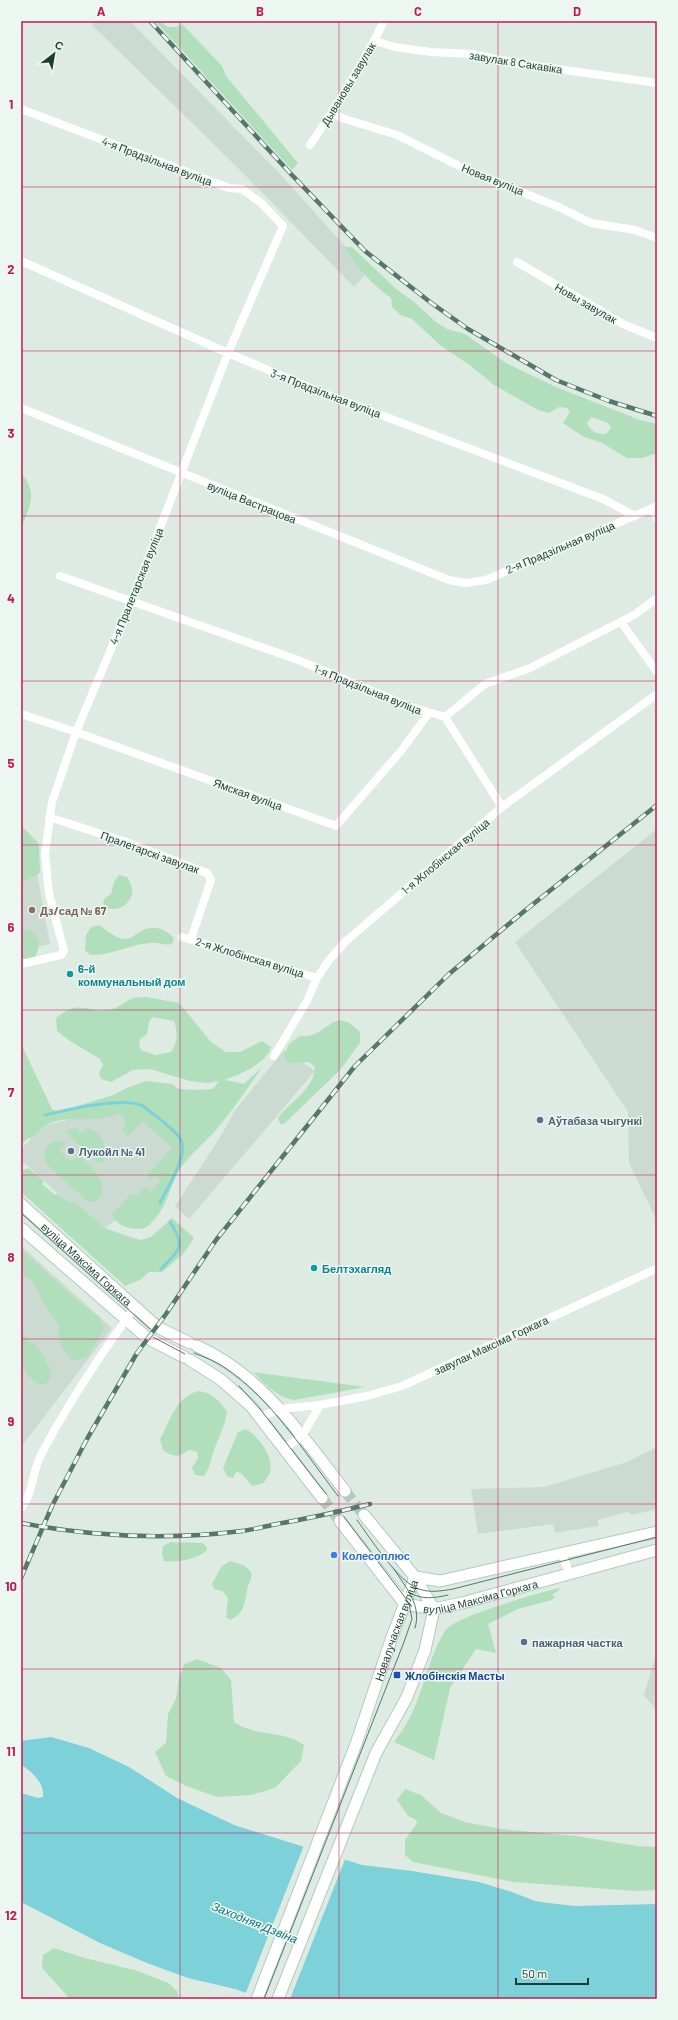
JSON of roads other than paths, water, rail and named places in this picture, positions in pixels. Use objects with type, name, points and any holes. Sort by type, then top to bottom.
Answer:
[{"type":"main road","name":"вуліца Максіма Горкага","points":[[21,1204],[157,1326],[234,1367],[253,1381],[280,1409],[345,1490]]},
{"type":"main road","name":"вуліца Максіма Горкага","points":[[21,1228],[148,1338],[220,1379],[238,1393],[261,1417],[322,1498]]},
{"type":"main road","points":[[364,1514],[415,1577]]},
{"type":"main road","points":[[340,1521],[405,1604]]},
{"type":"main road","name":"вуліца Максіма Горкага","points":[[415,1577],[440,1581],[657,1532]]},
{"type":"main road","name":"вуліца Максіма Горкага","points":[[405,1604],[434,1609],[469,1601],[657,1550]]},
{"type":"main road","name":"Новалучаская вуліца","points":[[257,1999],[356,1744],[415,1577]]},
{"type":"main road","name":"Новалучаская вуліца","points":[[415,1577],[434,1609]]},
{"type":"main road","points":[[278,1999],[349,1817],[376,1753],[406,1697],[425,1650],[434,1609]]},
{"type":"street","name":"Дывановы завулак","points":[[310,144],[331,113],[375,41],[384,21]]},
{"type":"street","name":"завулак 8 Сакавіка","points":[[375,41],[394,47],[431,52],[472,54],[515,63],[657,83]]},
{"type":"street","name":"4-я Прадзільная вуліца","points":[[21,109],[229,188],[242,189],[261,203],[283,226]]},
{"type":"street","name":"Новая вуліца","points":[[331,113],[345,119],[397,135],[469,171],[561,208],[591,223],[634,230],[657,238]]},
{"type":"street","name":"4-я Пралетарская вуліца","points":[[21,964],[61,955],[64,951],[49,893],[45,855],[50,817],[57,784],[76,732],[131,602],[228,353],[283,226]]},
{"type":"street","name":"3-я Прадзільная вуліца","points":[[21,261],[320,392],[603,499],[635,516]]},
{"type":"street","name":"Новы завулак","points":[[517,262],[623,324],[657,338]]},
{"type":"street","name":"вуліца Вастрацова","points":[[21,408],[449,580],[466,583],[486,580]]},
{"type":"street","name":"2-я Прадзільная вуліца","points":[[486,580],[655,507]]},
{"type":"street","points":[[655,507],[657,518]]},
{"type":"street","name":"1-я Прадзільная вуліца","points":[[60,576],[298,660],[408,706],[430,714],[445,717]]},
{"type":"street","points":[[502,807],[445,717],[486,684],[530,668],[634,615],[657,598]]},
{"type":"street","points":[[621,622],[657,672]]},
{"type":"street","name":"1-я Жлобінская вуліца","points":[[274,1056],[308,1001],[317,978],[329,960],[345,942],[502,807],[657,694]]},
{"type":"street","name":"Ямская вуліца","points":[[21,714],[76,732],[336,826],[401,751],[430,714]]},
{"type":"street","name":"Пралетарскі завулак","points":[[50,817],[126,842],[207,873],[211,880],[191,939]]},
{"type":"street","name":"2-я Жлобінская вуліца","points":[[182,937],[317,978]]},
{"type":"street","name":"завулак Максіма Горкага","points":[[261,1417],[280,1409],[320,1405],[367,1396],[402,1386],[656,1269]]},
{"type":"street","points":[[21,1508],[26,1502],[39,1458],[77,1395],[135,1307]]},
{"type":"street","points":[[284,1449],[302,1436],[320,1405]]},
{"type":"street","points":[[562,1553],[569,1573]]},
{"type":"water","name":"Заходняя Дзвіна","points":[[51,1737],[89,1748],[129,1767],[177,1798],[234,1825],[362,1865],[412,1871],[479,1882],[535,1901],[548,1903],[575,1906],[657,1904],[657,1999],[263,1999],[235,1989],[188,1978],[147,1963],[100,1943],[21,1902],[21,1793],[38,1798],[43,1797],[43,1792],[37,1778],[21,1765],[21,1741]]},
{"type":"waterway","points":[[45,1115],[80,1107],[122,1102],[134,1103],[143,1106],[163,1121],[180,1138],[182,1153],[180,1162],[160,1203]]},
{"type":"waterway","points":[[161,1269],[179,1248],[178,1238],[170,1222]]},
{"type":"tunnel","points":[[345,1491],[364,1515]]},
{"type":"tunnel","points":[[322,1498],[340,1521]]},
{"type":"tram line","points":[[21,1213],[150,1329]]},
{"type":"tram line","points":[[153,1337],[185,1354]]},
{"type":"tram line","points":[[194,1353],[224,1367],[241,1379],[257,1394],[300,1444],[338,1496]]},
{"type":"tram line","points":[[239,1386],[260,1409],[326,1494]]},
{"type":"tram line","points":[[264,1999],[412,1619],[409,1604],[404,1596],[344,1517]]},
{"type":"tram line","points":[[357,1520],[385,1559],[403,1578],[411,1585],[419,1589],[431,1591],[453,1589],[657,1537]]},
{"type":"tram line","points":[[394,1569],[408,1590],[415,1604],[417,1620],[415,1628]]},
{"type":"tram line","points":[[410,1593],[424,1598],[448,1595]]},
{"type":"railway","points":[[150,21],[291,174],[365,251],[430,302],[468,329],[556,380],[609,401],[657,416]]},
{"type":"railway","points":[[21,1578],[52,1506],[87,1439],[137,1353],[166,1314],[216,1240],[355,1066],[449,974],[522,913],[657,805]]},
{"type":"railway","points":[[21,1523],[48,1528],[104,1534],[132,1536],[187,1536],[250,1530],[370,1504]]},
{"type":"place","name":"Дз/сад № 67","points":[[32,910]]},
{"type":"place","name":"6-й коммунальный дом","points":[[70,974]]},
{"type":"place","name":"Аўтабаза чыгункі","points":[[540,1120]]},
{"type":"place","name":"Лукойл № 41","points":[[71,1151]]},
{"type":"place","name":"Белтэхагляд","points":[[314,1268]]},
{"type":"place","name":"Колесоплюс","points":[[334,1555]]},
{"type":"place","name":"пажарная частка","points":[[524,1642]]},
{"type":"place","name":"Жлобінскія Масты","points":[[397,1675]]}]
